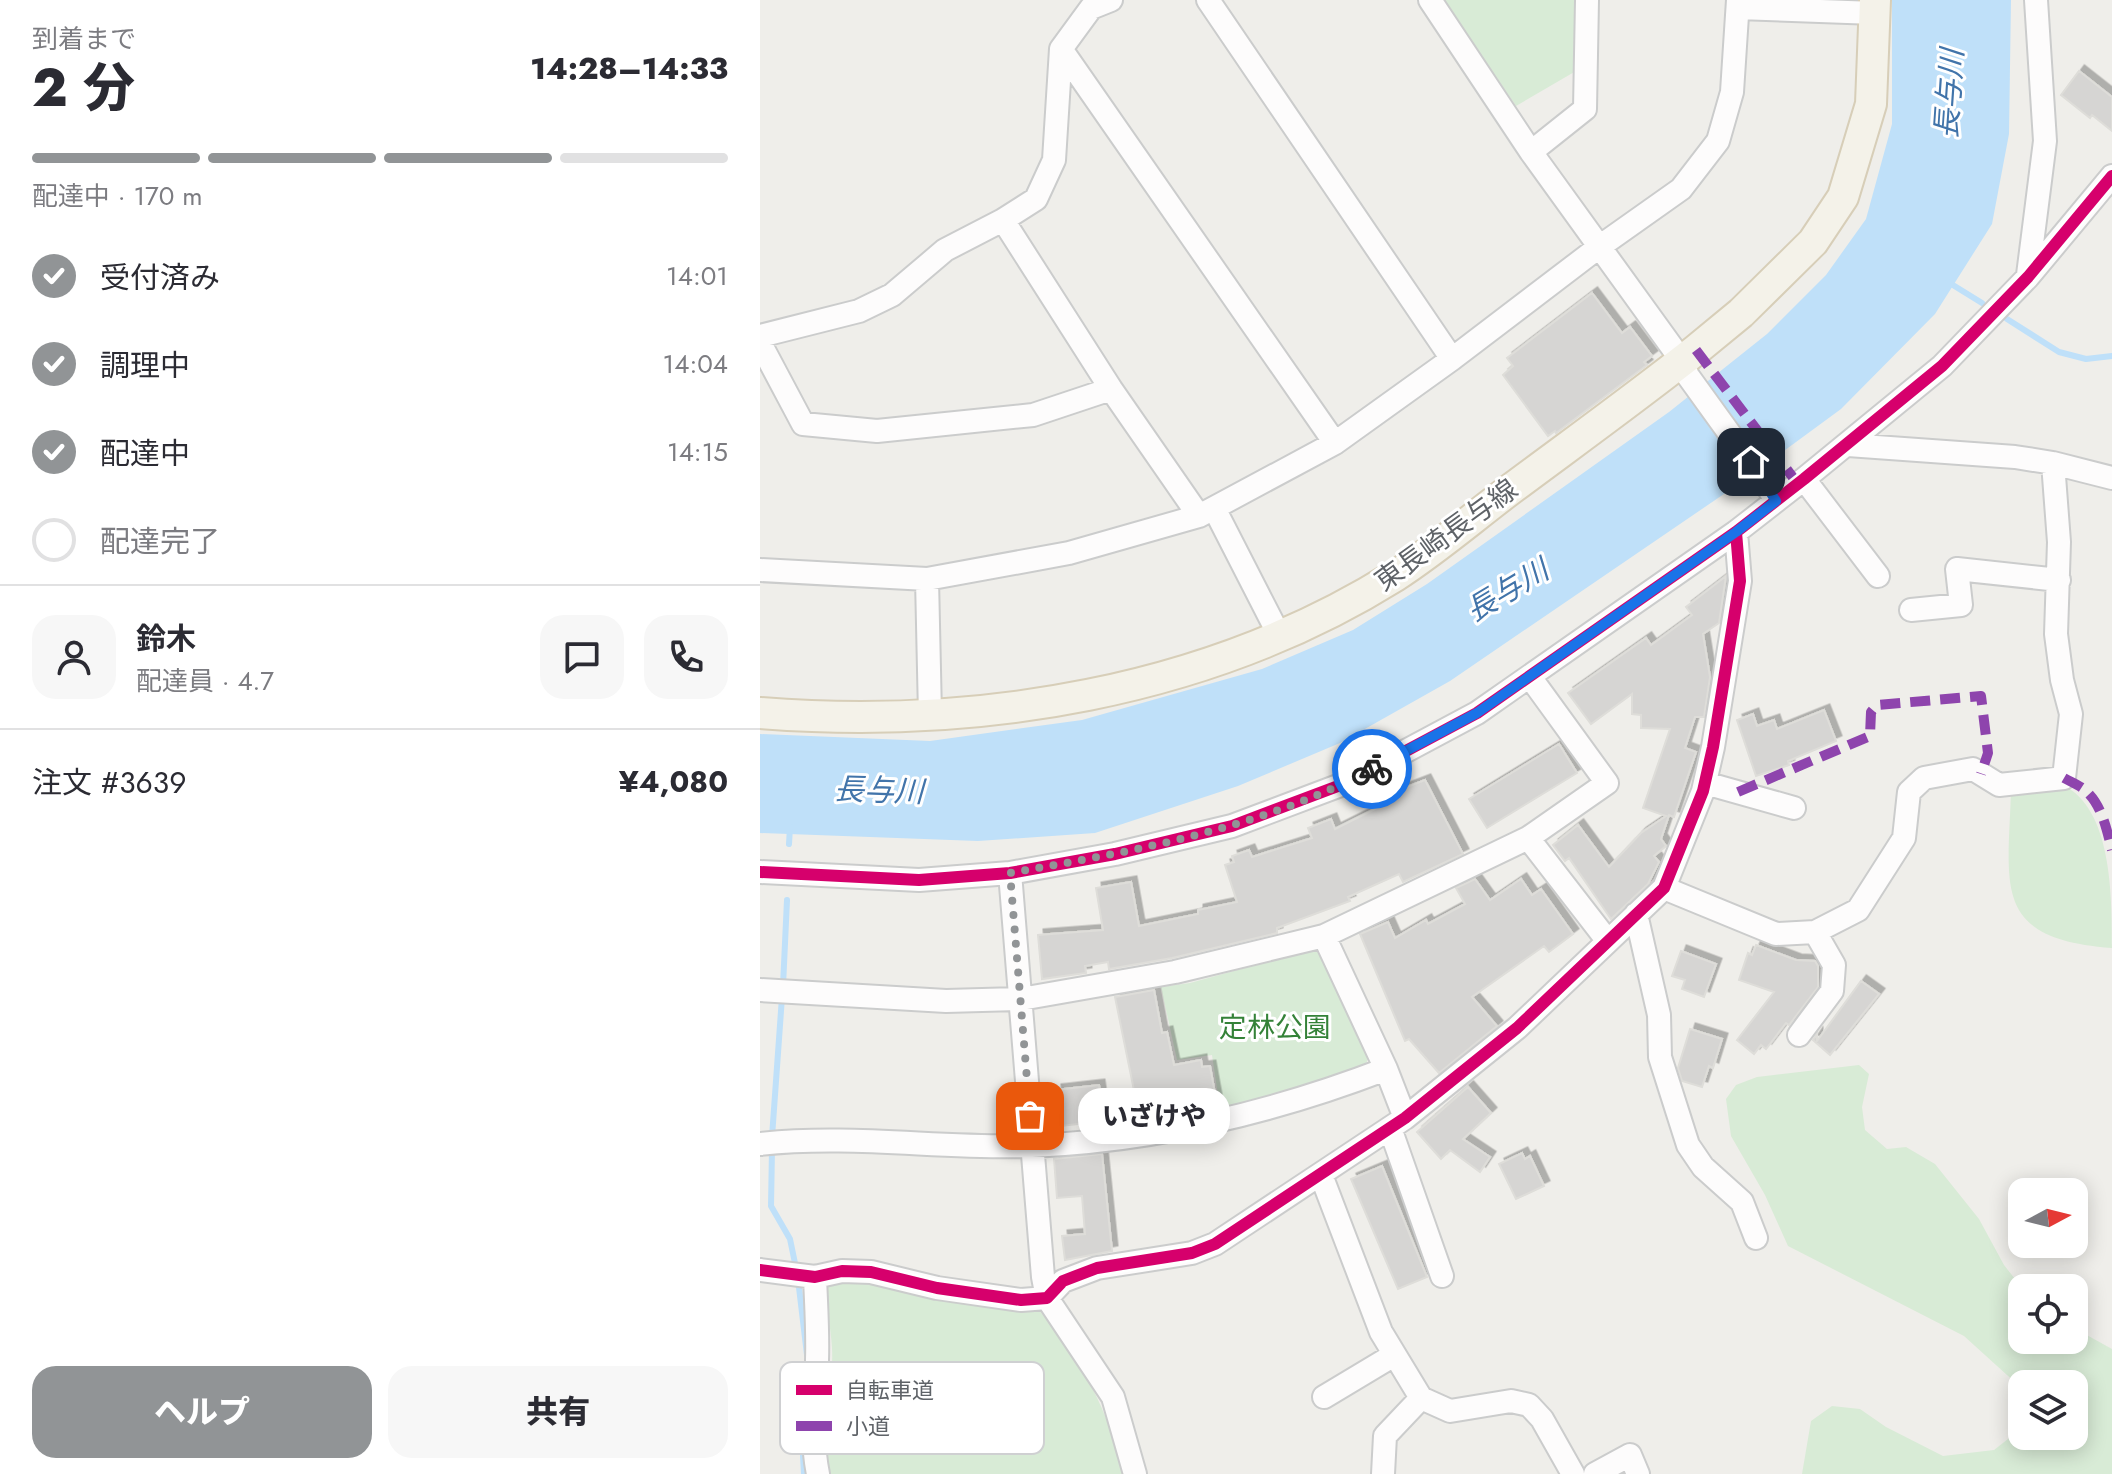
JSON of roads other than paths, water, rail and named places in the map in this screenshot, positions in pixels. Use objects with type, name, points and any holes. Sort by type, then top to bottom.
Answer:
[{"type":"main road","name":"東長崎長与線","points":[[760,713],[802,716],[930,715],[992,710],[1094,695],[1200,664],[1279,635],[1322,617],[1396,575],[1685,369],[1813,242],[1843,197],[1871,104],[1875,6]]},
{"type":"street","points":[[760,336],[859,311],[892,295],[945,250],[1036,199],[1054,160],[1061,49],[1091,8],[1111,0]]},
{"type":"street","points":[[1208,0],[1452,359]]},
{"type":"street","points":[[1430,0],[1531,152],[1771,492]]},
{"type":"street","points":[[1531,152],[1585,109],[1587,0]]},
{"type":"street","points":[[760,570],[927,579],[1069,553],[1206,512],[1335,443],[1681,189],[1718,141],[1732,92],[1738,4],[1875,6]]},
{"type":"street","points":[[2028,277],[2045,141],[2042,5]]},
{"type":"street","points":[[1061,49],[1335,443]]},
{"type":"street","points":[[760,872],[919,880],[1010,873],[1115,854],[1232,826],[1346,783],[1477,713],[1736,532],[1771,492],[1804,479],[1848,445],[1942,366],[2028,277],[2112,176]]},
{"type":"street","points":[[1003,220],[1111,389],[1206,512],[1279,635]]},
{"type":"street","points":[[760,343],[803,424],[877,431],[1017,417],[1033,415],[1111,389]]},
{"type":"street","points":[[1848,445],[1930,449],[2053,463],[2112,478]]},
{"type":"street","points":[[1664,888],[1776,934],[1815,932],[1858,910],[1904,838],[1909,792],[1924,778],[1973,769],[1999,785],[2064,778],[2071,714],[2062,680],[2056,634],[2059,542],[2053,463]]},
{"type":"street","points":[[1804,479],[1878,576]]},
{"type":"street","points":[[760,1270],[802,1275],[871,1272],[937,1288],[1021,1300],[1047,1298],[1063,1281],[1097,1268],[1192,1253],[1215,1244],[1397,1123],[1517,1028],[1664,888],[1705,783],[1713,747],[1740,581],[1736,532]]},
{"type":"street","points":[[1911,610],[1961,605],[1957,569],[2059,580]]},
{"type":"street","points":[[927,579],[930,715]]},
{"type":"street","points":[[772,991],[946,1001],[1021,999],[1175,972],[1324,936],[1528,838],[1607,783],[1530,677]]},
{"type":"street","points":[[1705,783],[1794,808]]},
{"type":"street","points":[[1528,838],[1607,940]]},
{"type":"street","points":[[1010,873],[1047,1298],[1113,1397],[1135,1474]]},
{"type":"street","points":[[1636,914],[1659,1015],[1660,1057],[1688,1145],[1703,1167],[1742,1202],[1756,1238]]},
{"type":"street","points":[[1799,1035],[1832,991],[1834,965],[1815,932]]},
{"type":"street","points":[[1324,936],[1386,1069],[1397,1123],[1442,1276]]},
{"type":"street","points":[[767,1143],[799,1140],[1033,1146],[1142,1134],[1255,1112],[1386,1069]]},
{"type":"street","points":[[1321,1175],[1381,1332],[1421,1398],[1450,1411],[1511,1401],[1529,1405],[1542,1419],[1573,1474]]},
{"type":"street","points":[[802,1275],[817,1362]]},
{"type":"street","points":[[1324,1397],[1394,1355]]},
{"type":"street","points":[[1383,1474],[1385,1436],[1421,1398]]},
{"type":"street","points":[[816,1454],[818,1474]]},
{"type":"street","points":[[1595,1474],[1630,1455],[1638,1474]]},
{"type":"water","name":"長与川","points":[[1892,0],[2011,0],[2009,134],[1992,224],[1935,314],[1841,409],[1743,481],[1450,681],[1340,743],[1238,786],[1095,833],[978,841],[760,833],[760,734],[930,741],[1082,720],[1262,669],[1353,630],[1427,584],[1669,412],[1767,334],[1826,275],[1866,219],[1892,124]]},
{"type":"waterway","points":[[1948,282],[1982,303]]},
{"type":"waterway","points":[[2007,319],[2059,352],[2086,359],[2112,356]]},
{"type":"waterway","points":[[789,844],[790,827]]},
{"type":"waterway","points":[[783,986],[787,900]]},
{"type":"waterway","points":[[772,1137],[782,997]]},
{"type":"waterway","points":[[772,1149],[771,1206],[790,1239],[796,1268]]},
{"type":"waterway","points":[[798,1279],[807,1355]]},
{"type":"waterway","points":[[803,1454],[804,1474]]},
{"type":"place","name":"いざけや","points":[[1030,1116]]},
{"type":"park label","name":"定林公園","points":[[1275,1027]]}]
